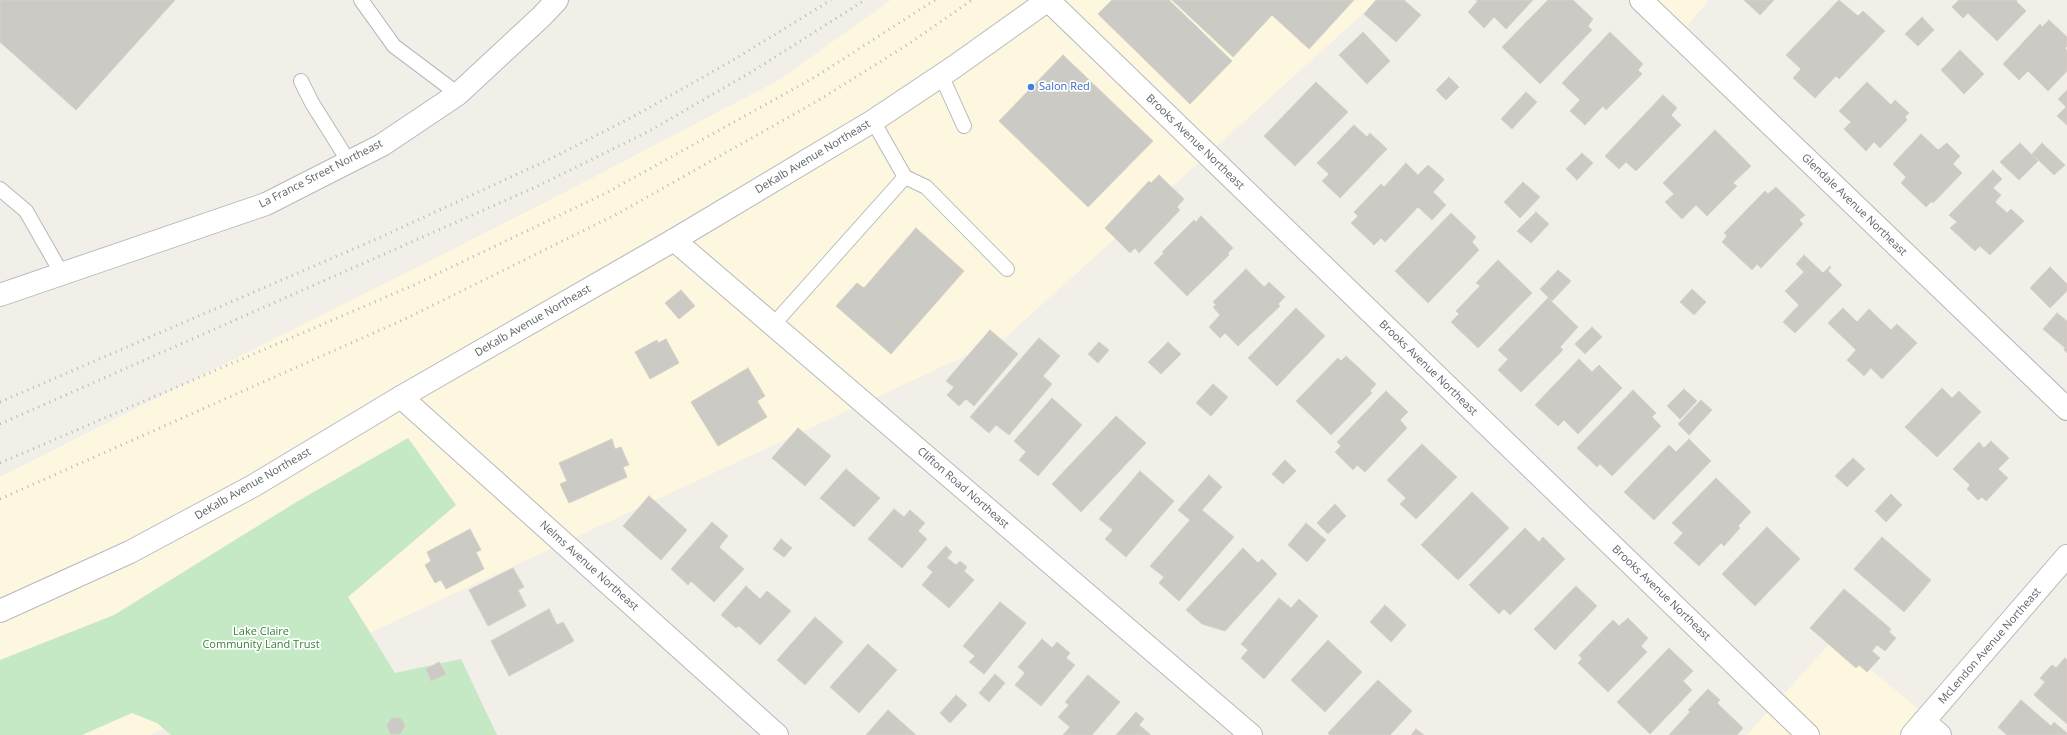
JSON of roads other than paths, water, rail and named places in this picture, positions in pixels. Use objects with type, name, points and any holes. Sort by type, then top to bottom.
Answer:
[{"type":"street","name":"La France Street Northeast","points":[[0,295],[266,204],[382,145],[458,94],[542,16],[557,0]]},
{"type":"street","name":"DeKalb Avenue Northeast","points":[[0,611],[30,599],[151,541],[253,486],[401,397],[674,240],[873,121],[1048,0]]},
{"type":"street","name":"Brooks Avenue Northeast","points":[[1048,0],[1808,735]]},
{"type":"street","name":"Glendale Avenue Northeast","points":[[1641,0],[2067,409]]},
{"type":"street","name":"Clifton Road Northeast","points":[[674,240],[1251,735]]},
{"type":"street","name":"Nelms Avenue Northeast","points":[[401,397],[775,734]]},
{"type":"street","name":"McLendon Avenue Northeast","points":[[1926,730],[2067,556]]},
{"type":"lane","points":[[361,0],[394,46],[458,94]]},
{"type":"lane","points":[[941,75],[964,126]]},
{"type":"lane","points":[[301,81],[312,103],[349,162]]},
{"type":"lane","points":[[873,121],[905,177],[926,187],[1007,269]]},
{"type":"lane","points":[[773,325],[905,177]]},
{"type":"lane","points":[[0,188],[26,211],[62,274]]},
{"type":"railway","points":[[0,402],[381,237],[552,158],[638,114],[735,59],[831,0]]},
{"type":"railway","points":[[0,424],[538,186],[651,130],[753,71],[865,0]]},
{"type":"railway","points":[[0,463],[414,285],[608,192],[815,77],[935,0]]},
{"type":"railway","points":[[0,499],[405,319],[619,213],[819,100],[907,45],[972,0]]},
{"type":"place","name":"Salon Red","points":[[1031,87]]},
{"type":"park label","name":"Lake Claire Community Land Trust","points":[[261,638]]}]
